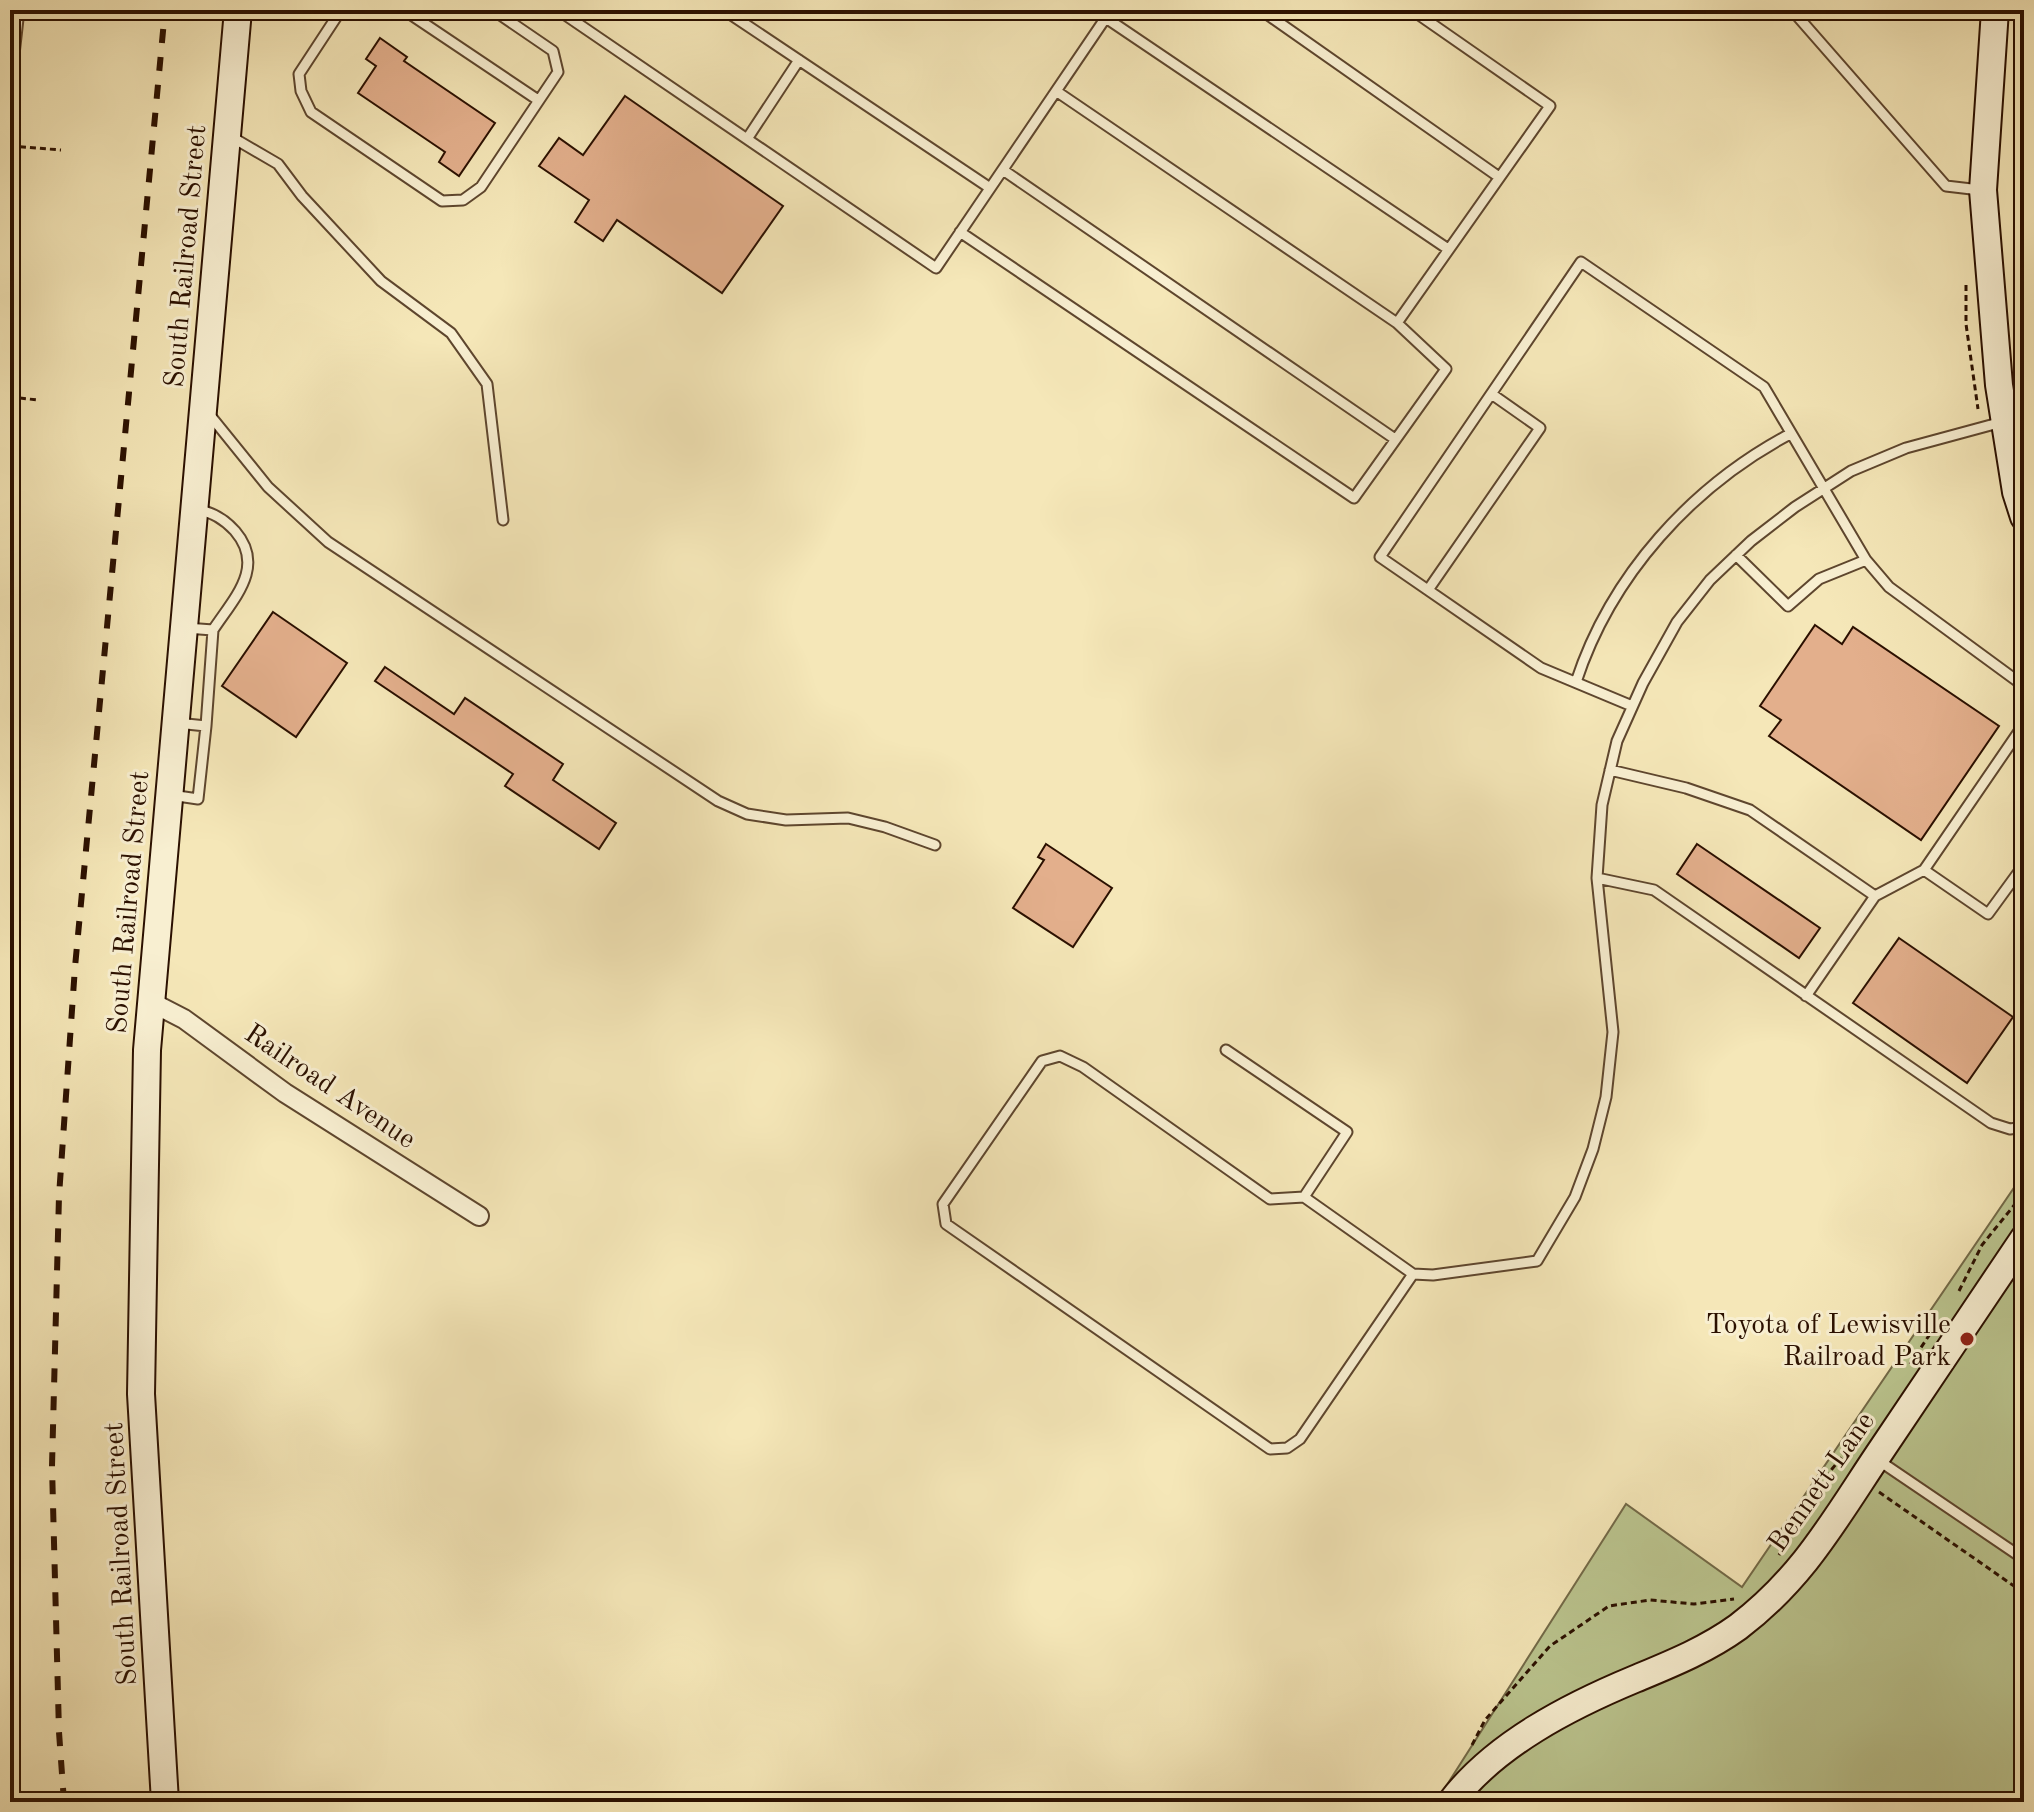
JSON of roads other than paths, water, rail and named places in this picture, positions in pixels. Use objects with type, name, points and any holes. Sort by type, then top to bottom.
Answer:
[{"type":"street","name":"South Railroad Street","points":[[165,1802],[141,1394],[147,1050],[238,10]]},
{"type":"street","points":[[1995,10],[1983,190],[1999,385],[2014,418],[2016,492],[2024,517]]},
{"type":"street","name":"Railroad Avenue","points":[[151,1002],[184,1019],[285,1093],[479,1216]]},
{"type":"street","name":"Bennett Lane","points":[[1451,1802],[1468,1779],[1515,1743],[1568,1711],[1689,1657],[1737,1628],[1780,1591],[1821,1543],[2024,1238]]},
{"type":"lane","points":[[10,90],[19,10]]},
{"type":"lane","points":[[341,10],[299,74],[301,91],[311,112],[442,201],[463,200],[481,187],[558,72],[553,51],[493,10]]},
{"type":"lane","points":[[404,10],[538,100]]},
{"type":"lane","points":[[558,10],[936,268],[1108,14],[1448,249]]},
{"type":"lane","points":[[724,10],[990,188]]},
{"type":"lane","points":[[1261,10],[1499,177]]},
{"type":"lane","points":[[1397,323],[1550,106],[1412,10]]},
{"type":"lane","points":[[1792,10],[1946,186],[1983,190]]},
{"type":"lane","points":[[747,139],[799,60]]},
{"type":"lane","points":[[960,232],[1354,498],[1446,369],[1397,323],[1056,91]]},
{"type":"lane","points":[[227,135],[278,164],[302,196],[381,281],[451,333],[487,384],[503,520]]},
{"type":"lane","points":[[1003,170],[1395,439]]},
{"type":"lane","points":[[1632,706],[1541,668],[1380,557],[1581,262],[1764,387],[1866,560],[1889,587],[2024,686]]},
{"type":"lane","points":[[1428,590],[1540,428],[1493,395]]},
{"type":"lane","points":[[202,405],[268,487],[328,542],[718,801],[747,814],[786,820],[848,818],[935,845]]},
{"type":"lane","points":[[1413,1274],[1300,1439],[1287,1448],[1270,1449],[946,1224],[943,1204],[1042,1061],[1060,1056],[1083,1067],[1270,1199],[1304,1197],[1413,1274],[1433,1275],[1537,1261],[1575,1197],[1593,1149],[1606,1097],[1613,1032],[1597,878],[1602,805],[1617,741],[1677,622],[1710,580],[1736,555],[1795,507],[1851,471],[1906,448],[2014,418]]},
{"type":"lane","points":[[1576,682],[1587,648],[1612,602],[1645,553],[1682,513],[1723,478],[1790,434]]},
{"type":"lane","points":[[168,795],[198,799],[213,630],[244,584],[248,567],[247,549],[224,520],[193,509]]},
{"type":"lane","points":[[1736,555],[1788,606],[1819,579],[1866,560]]},
{"type":"lane","points":[[182,627],[213,630]]},
{"type":"lane","points":[[174,723],[206,726]]},
{"type":"lane","points":[[1806,996],[1875,896],[1924,870],[2024,724]]},
{"type":"lane","points":[[1610,770],[1686,788],[1750,810],[1875,896]]},
{"type":"lane","points":[[1924,870],[1988,914],[2023,866],[2024,821]]},
{"type":"lane","points":[[1597,878],[1654,890],[1991,1123],[2010,1129],[2024,1127]]},
{"type":"lane","points":[[1226,1050],[1347,1132],[1304,1197]]},
{"type":"lane","points":[[1876,1458],[2024,1559]]},
{"type":"railway","points":[[64,1802],[59,1732],[52,1466],[59,1196],[75,967],[165,10]]},
{"type":"place","name":"Toyota of Lewisville Railroad Park","points":[[1967,1339]]}]
